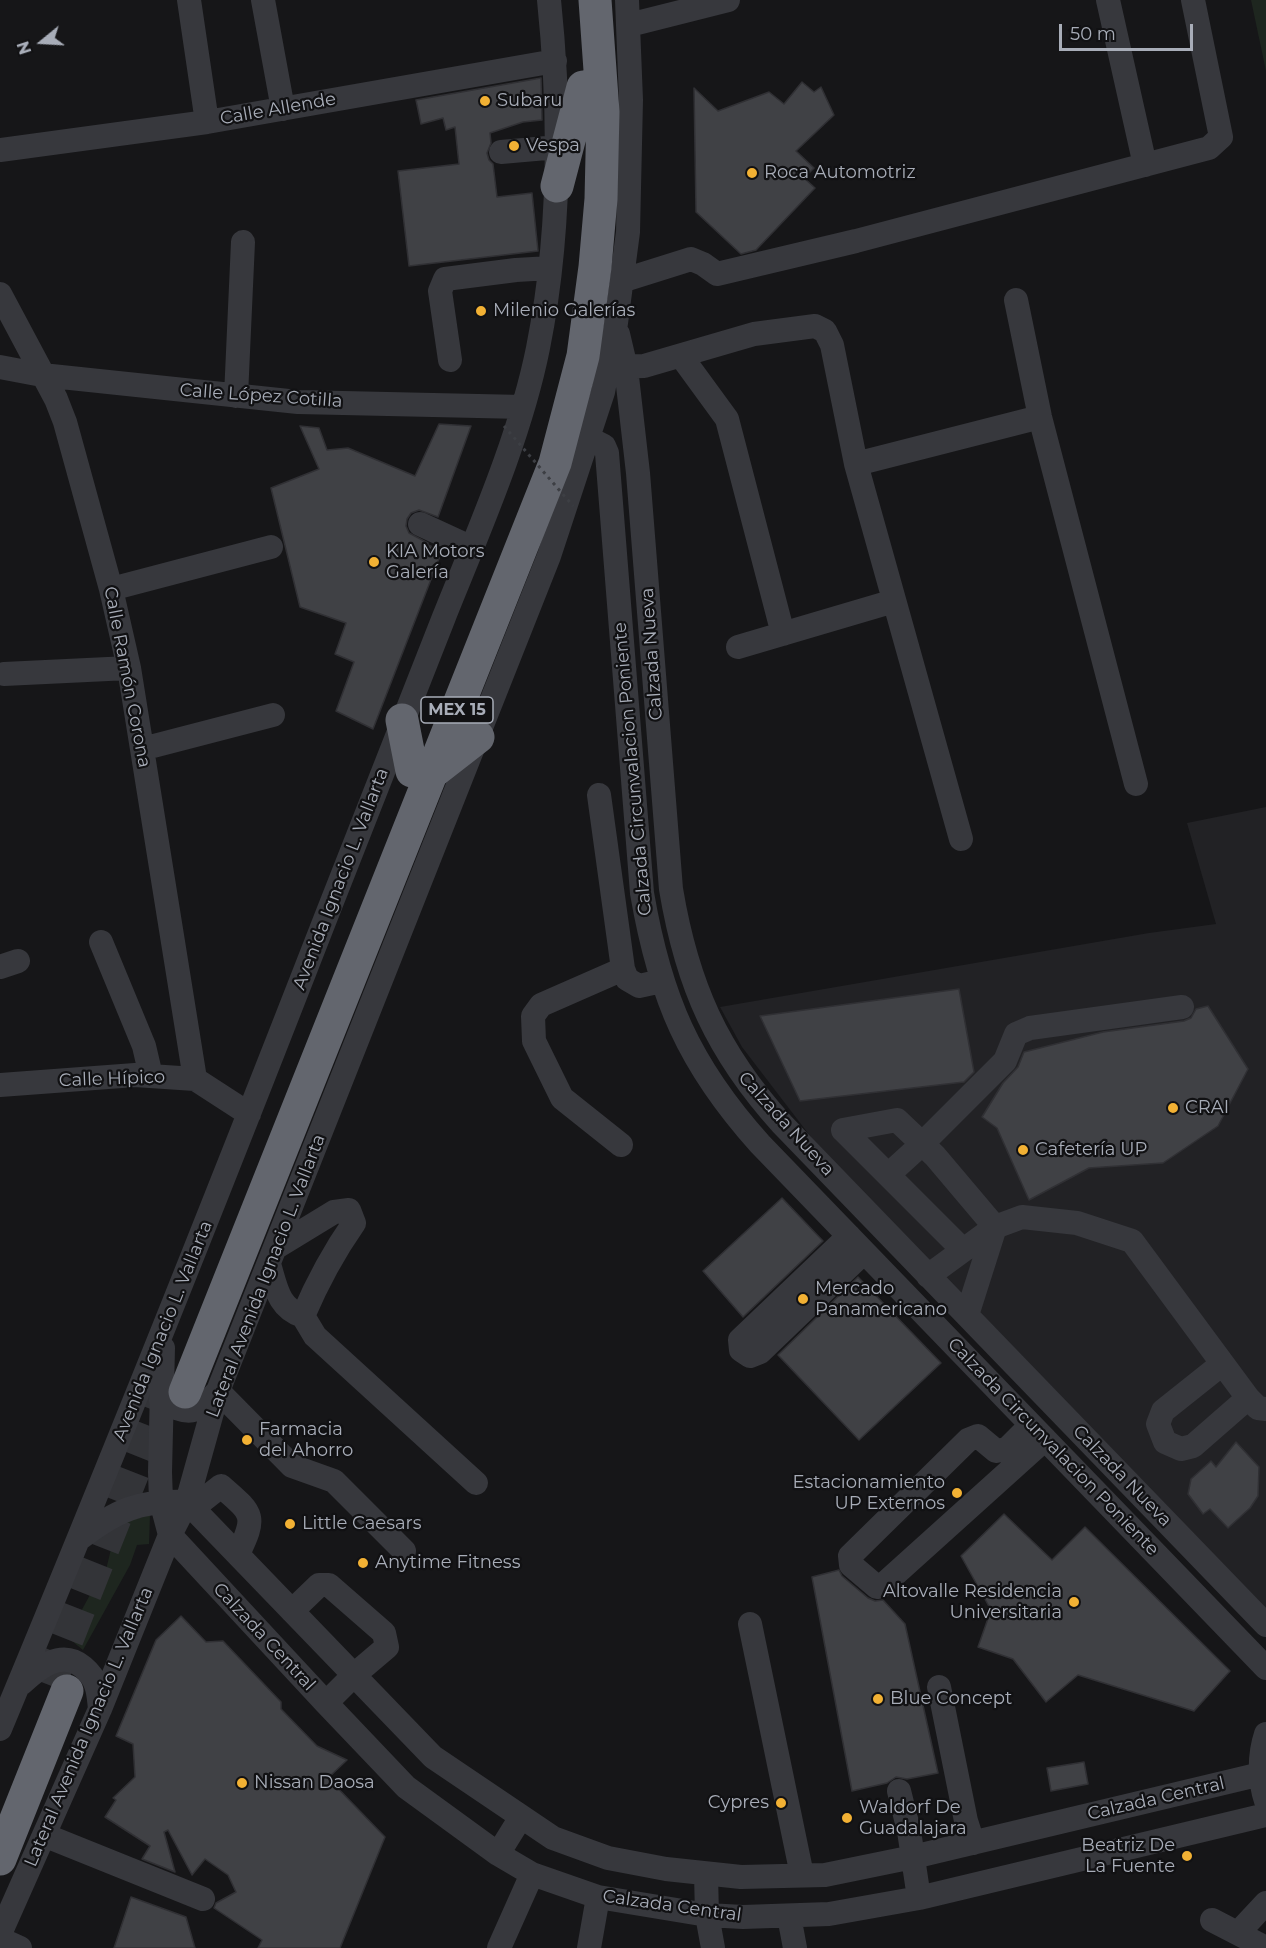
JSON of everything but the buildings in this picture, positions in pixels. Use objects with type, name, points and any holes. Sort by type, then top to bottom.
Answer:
[{"type":"highway","name":"Avenida Ignacio L. Vallarta","points":[[422,772],[534,466],[569,330],[580,256],[585,177],[583,87],[591,5]]},
{"type":"highway","name":"Avenida Ignacio L. Vallarta","points":[[171,1392],[422,772],[555,463],[582,356],[602,198],[603,112],[591,5]]},
{"type":"highway","points":[[557,186],[583,87]]},
{"type":"highway","points":[[577,377],[583,452]]},
{"type":"highway","points":[[402,720],[422,772],[478,737]]},
{"type":"highway","name":"Avenida Ignacio L. Vallarta","points":[[0,1808],[45,1687]]},
{"type":"highway","name":"Avenida Ignacio L. Vallarta","points":[[0,1859],[45,1687]]},
{"type":"street","points":[[189,0],[207,122]]},
{"type":"street","points":[[263,0],[283,109]]},
{"type":"street","name":"Avenida Ignacio L. Vallarta","points":[[1,1723],[45,1687],[78,1541],[164,1330],[402,720],[472,548],[523,407],[538,348],[550,268],[557,186],[555,62],[549,0]]},
{"type":"street","points":[[627,0],[632,100],[628,232],[621,281],[690,259],[703,264],[717,274],[856,241],[1209,148],[1221,137],[1193,0]]},
{"type":"street","points":[[629,26],[728,0]]},
{"type":"street","points":[[1108,0],[1145,165]]},
{"type":"street","name":"Calle Allende","points":[[0,150],[207,122],[555,62]]},
{"type":"street","points":[[501,152],[558,147]]},
{"type":"street","points":[[236,396],[243,242]]},
{"type":"street","points":[[450,360],[440,291],[445,279],[550,268]]},
{"type":"street","name":"Calzada Nueva","points":[[621,281],[616,323],[617,368],[638,473],[666,844],[677,924],[687,966],[700,1001],[719,1040],[736,1067],[757,1096],[782,1124],[1266,1625]]},
{"type":"street","name":"Calle Ramón Corona","points":[[0,294],[56,399],[65,422],[111,589],[129,668],[195,1079]]},
{"type":"street","points":[[1016,300],[1040,417],[1136,784]]},
{"type":"street","points":[[478,737],[549,556],[603,392],[617,368],[644,366],[754,334],[815,326],[825,331],[832,345],[856,464],[961,839]]},
{"type":"street","points":[[681,356],[727,419],[783,634]]},
{"type":"street","name":"Calle López Cotilla","points":[[0,367],[42,375],[298,402],[523,407]]},
{"type":"street","points":[[856,464],[1040,417]]},
{"type":"street","name":"Calzada Circunvalacion Poniente","points":[[583,452],[604,446],[607,453],[642,893],[649,935],[662,981],[673,1013],[694,1054],[734,1114],[856,1244],[1266,1668]]},
{"type":"street","points":[[420,524],[472,548]]},
{"type":"street","points":[[111,589],[271,547]]},
{"type":"street","points":[[738,647],[894,601]]},
{"type":"street","points":[[621,637],[651,635]]},
{"type":"street","points":[[4,674],[129,668]]},
{"type":"street","points":[[142,749],[273,715]]},
{"type":"street","name":"Lateral Avenida Ignacio L. Vallarta","points":[[0,1934],[100,1709],[170,1535],[190,1505],[195,1476],[218,1391],[478,737]]},
{"type":"street","points":[[599,795],[623,969],[627,979],[639,986],[662,981]]},
{"type":"street","points":[[649,935],[677,924]]},
{"type":"street","points":[[101,942],[144,1046],[151,1076]]},
{"type":"street","points":[[621,1145],[562,1098],[534,1041],[533,1016],[542,1005],[623,969]]},
{"type":"street","points":[[888,1176],[1005,1062],[1016,1034],[1030,1028],[1182,1007]]},
{"type":"street","name":"Calle Hípico","points":[[0,1085],[135,1075],[195,1079],[249,1114]]},
{"type":"street","points":[[963,1250],[843,1130],[897,1120],[935,1156],[995,1227]]},
{"type":"street","points":[[303,1316],[338,1246],[354,1223],[349,1210],[334,1212],[272,1256],[278,1295],[291,1312],[303,1316],[315,1336],[476,1483]]},
{"type":"street","points":[[928,1276],[995,1227],[1022,1216],[1077,1223],[1131,1241],[1222,1364],[1257,1403],[1193,1446],[1181,1449],[1165,1442],[1158,1424],[1163,1411],[1222,1364]]},
{"type":"street","points":[[967,1315],[995,1227]]},
{"type":"street","points":[[856,1244],[760,1352],[750,1356],[741,1350],[740,1340],[856,1244]]},
{"type":"street","points":[[164,1330],[171,1392],[160,1472],[162,1501],[170,1535]]},
{"type":"street","points":[[171,1392],[179,1410],[196,1411],[206,1405],[218,1391],[292,1466],[334,1481],[404,1551]]},
{"type":"street","points":[[996,1451],[1007,1449],[1038,1432]]},
{"type":"street","points":[[1012,1470],[996,1451],[978,1436],[968,1440],[850,1556],[851,1565],[877,1587],[883,1585],[1012,1470],[1038,1432]]},
{"type":"street","points":[[195,1476],[221,1486],[247,1508],[250,1529],[238,1554]]},
{"type":"street","points":[[78,1541],[116,1513],[131,1507],[162,1501],[190,1505],[221,1486]]},
{"type":"street","name":"Calzada Central","points":[[190,1505],[433,1757],[553,1838],[608,1858],[666,1869],[741,1877],[825,1875],[913,1857],[1261,1774]]},
{"type":"street","name":"Calzada Central","points":[[170,1535],[406,1787],[498,1854],[532,1874],[597,1897],[707,1915],[829,1914],[919,1898],[1266,1815]]},
{"type":"street","points":[[292,1611],[319,1585],[329,1584],[384,1633],[387,1647],[354,1675],[326,1704]]},
{"type":"street","points":[[750,1624],[802,1875]]},
{"type":"street","points":[[45,1687],[36,1670],[59,1660],[69,1660],[81,1665],[91,1674],[97,1686],[100,1709]]},
{"type":"street","points":[[939,1687],[966,1821],[973,1843]]},
{"type":"street","points":[[1266,1734],[1261,1774],[1266,1801]]},
{"type":"street","points":[[899,1791],[909,1831],[919,1898]]},
{"type":"street","points":[[498,1854],[521,1817]]},
{"type":"street","points":[[44,1835],[203,1899]]},
{"type":"street","points":[[499,1948],[532,1874]]},
{"type":"street","points":[[706,1874],[707,1915],[713,1948]]},
{"type":"street","points":[[589,1948],[597,1897]]},
{"type":"street","points":[[1238,1933],[1266,1903]]},
{"type":"street","points":[[789,1916],[795,1948]]},
{"type":"street","points":[[1212,1920],[1266,1948]]},
{"type":"street","points":[[0,1939],[20,1948]]},
{"type":"path","points":[[504,426],[573,506]]},
{"type":"shaded area","points":[[1251,0],[1266,0],[1266,71]]},
{"type":"shaded area","points":[[1266,807],[1266,1611],[817,1145],[742,1047],[720,1007],[1149,933],[1216,924],[1187,823]]},
{"type":"shaded area","points":[[150,1515],[149,1544],[137,1545],[130,1565],[83,1650],[67,1637],[97,1582],[105,1574],[111,1549],[107,1548],[116,1524]]},
{"type":"tunnel","points":[[49,1685],[166,1389]]},
{"type":"place","name":"Subaru","points":[[485,101]]},
{"type":"place","name":"Vespa","points":[[514,146]]},
{"type":"place","name":"Roca Automotriz","points":[[752,173]]},
{"type":"place","name":"Milenio Galerías","points":[[481,311]]},
{"type":"place","name":"KIA Motors Galería","points":[[374,562]]},
{"type":"place","name":"CRAI","points":[[1173,1108]]},
{"type":"place","name":"Cafetería UP","points":[[1023,1150]]},
{"type":"place","name":"Mercado Panamericano","points":[[803,1299]]},
{"type":"place","name":"Farmacia del Ahorro","points":[[247,1440]]},
{"type":"place","name":"Estacionamiento UP Externos","points":[[957,1493]]},
{"type":"place","name":"Little Caesars","points":[[290,1524]]},
{"type":"place","name":"Anytime Fitness","points":[[363,1563]]},
{"type":"place","name":"Altovalle Residencia Universitaria","points":[[1074,1602]]},
{"type":"place","name":"Blue Concept","points":[[878,1699]]},
{"type":"place","name":"Nissan Daosa","points":[[242,1783]]},
{"type":"place","name":"Cypres","points":[[781,1803]]},
{"type":"place","name":"Waldorf De Guadalajara","points":[[847,1818]]},
{"type":"place","name":"Beatriz De La Fuente","points":[[1187,1856]]}]
